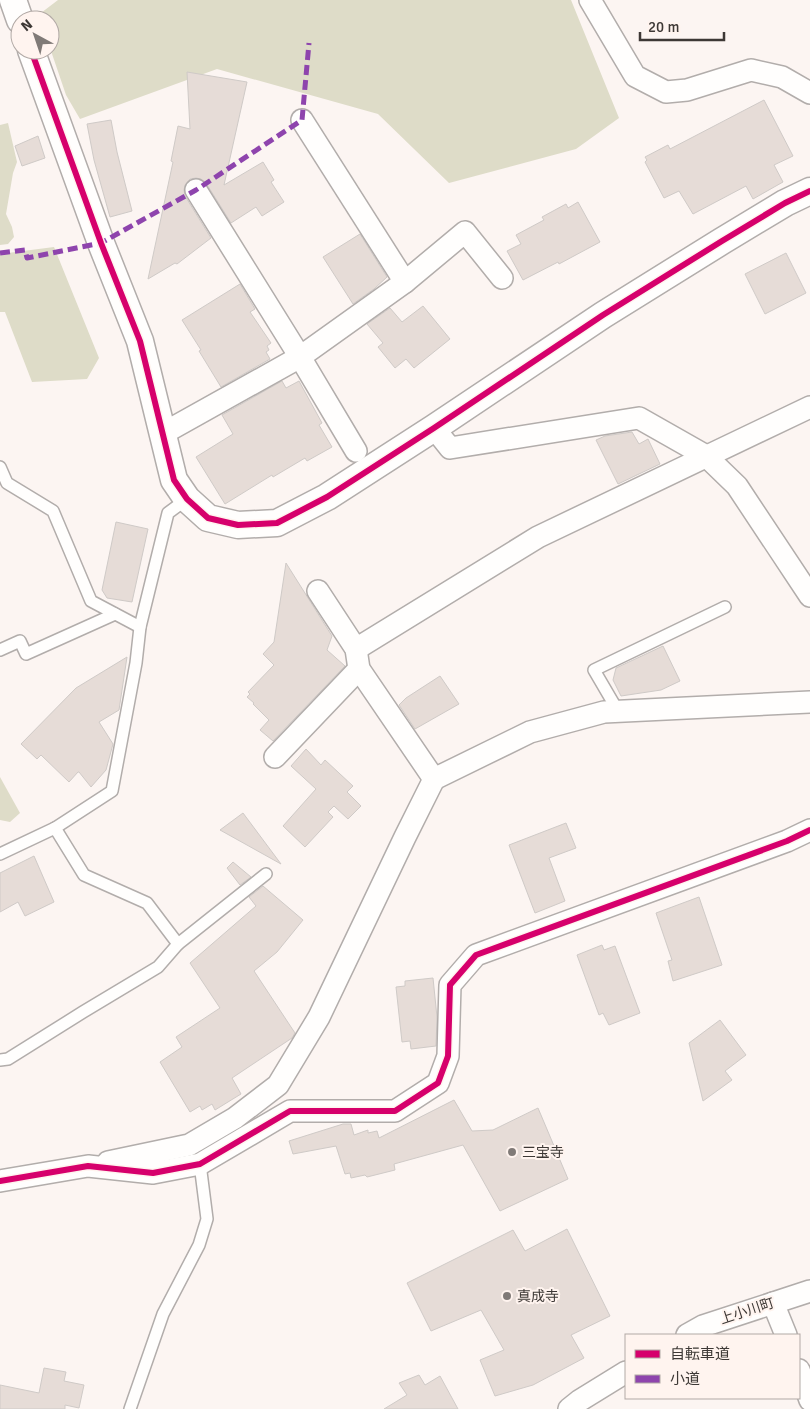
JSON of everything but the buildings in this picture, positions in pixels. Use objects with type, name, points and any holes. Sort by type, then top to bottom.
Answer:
[{"type":"street","points":[[590,0],[635,76],[666,92],[687,90],[751,70],[782,77],[810,93]]},
{"type":"street","points":[[35,60],[101,243],[140,341],[174,480],[187,499],[208,518],[238,525],[277,524],[327,497],[603,315],[722,240],[785,203],[810,191]]},
{"type":"street","points":[[302,120],[405,282]]},
{"type":"street","points":[[196,190],[356,451]]},
{"type":"street","points":[[162,434],[300,357],[405,282],[465,232],[502,278]]},
{"type":"street","points":[[275,757],[358,659],[538,537],[810,407]]},
{"type":"street","points":[[434,428],[450,448],[640,418],[706,456],[737,486],[810,596]]},
{"type":"street","points":[[318,591],[358,659],[434,779]]},
{"type":"street","points":[[0,1181],[88,1166],[189,1145],[235,1118],[278,1085],[319,1017],[434,779],[530,732],[604,712],[810,702]]},
{"type":"street","points":[[88,1166],[153,1173],[200,1164],[290,1110],[395,1111],[438,1082],[448,1056],[450,985],[476,954],[787,841],[810,830]]},
{"type":"street","name":"上小川町","points":[[689,1334],[703,1326],[810,1291]]},
{"type":"street","points":[[774,1302],[786,1334]]},
{"type":"street","points":[[569,1409],[625,1373]]},
{"type":"street","points":[[800,1373],[810,1400]]},
{"type":"lane","points":[[0,467],[7,483],[54,511],[90,601],[140,627]]},
{"type":"lane","points":[[0,854],[55,828],[112,791],[136,663],[140,627],[168,513],[187,499]]},
{"type":"lane","points":[[618,712],[594,670],[725,608]]},
{"type":"lane","points":[[0,650],[20,641],[26,654],[115,614]]},
{"type":"lane","points":[[55,828],[84,876],[147,903],[178,944]]},
{"type":"lane","points":[[0,1060],[8,1059],[158,967],[178,944],[266,874]]},
{"type":"lane","points":[[130,1409],[162,1314],[199,1245],[206,1219],[200,1164]]},
{"type":"shaded area","points":[[58,0],[571,0],[619,118],[576,149],[449,183],[378,114],[217,69],[80,119],[66,95],[54,60],[60,60],[60,10],[45,10]]},
{"type":"shaded area","points":[[8,123],[17,162],[13,173],[6,214],[14,237],[8,244],[0,245],[0,125]]},
{"type":"shaded area","points":[[54,247],[99,358],[87,379],[32,382],[5,312],[0,312],[0,254]]},
{"type":"shaded area","points":[[0,777],[20,813],[10,822],[0,820]]},
{"type":"marked path","points":[[0,253],[25,250],[27,258],[101,243],[196,190],[302,120],[309,43]]},
{"type":"cycle path","points":[[35,60],[101,243],[140,341],[174,480],[187,499],[208,518],[238,525],[277,523],[327,497],[603,315],[785,203],[810,191]]},
{"type":"cycle path","points":[[0,1181],[88,1166],[153,1173],[200,1164],[290,1111],[395,1111],[438,1083],[448,1056],[450,985],[476,955],[787,841],[810,830]]},
{"type":"place","name":"三宝寺","points":[[512,1152]]},
{"type":"place","name":"真成寺","points":[[507,1296]]}]
